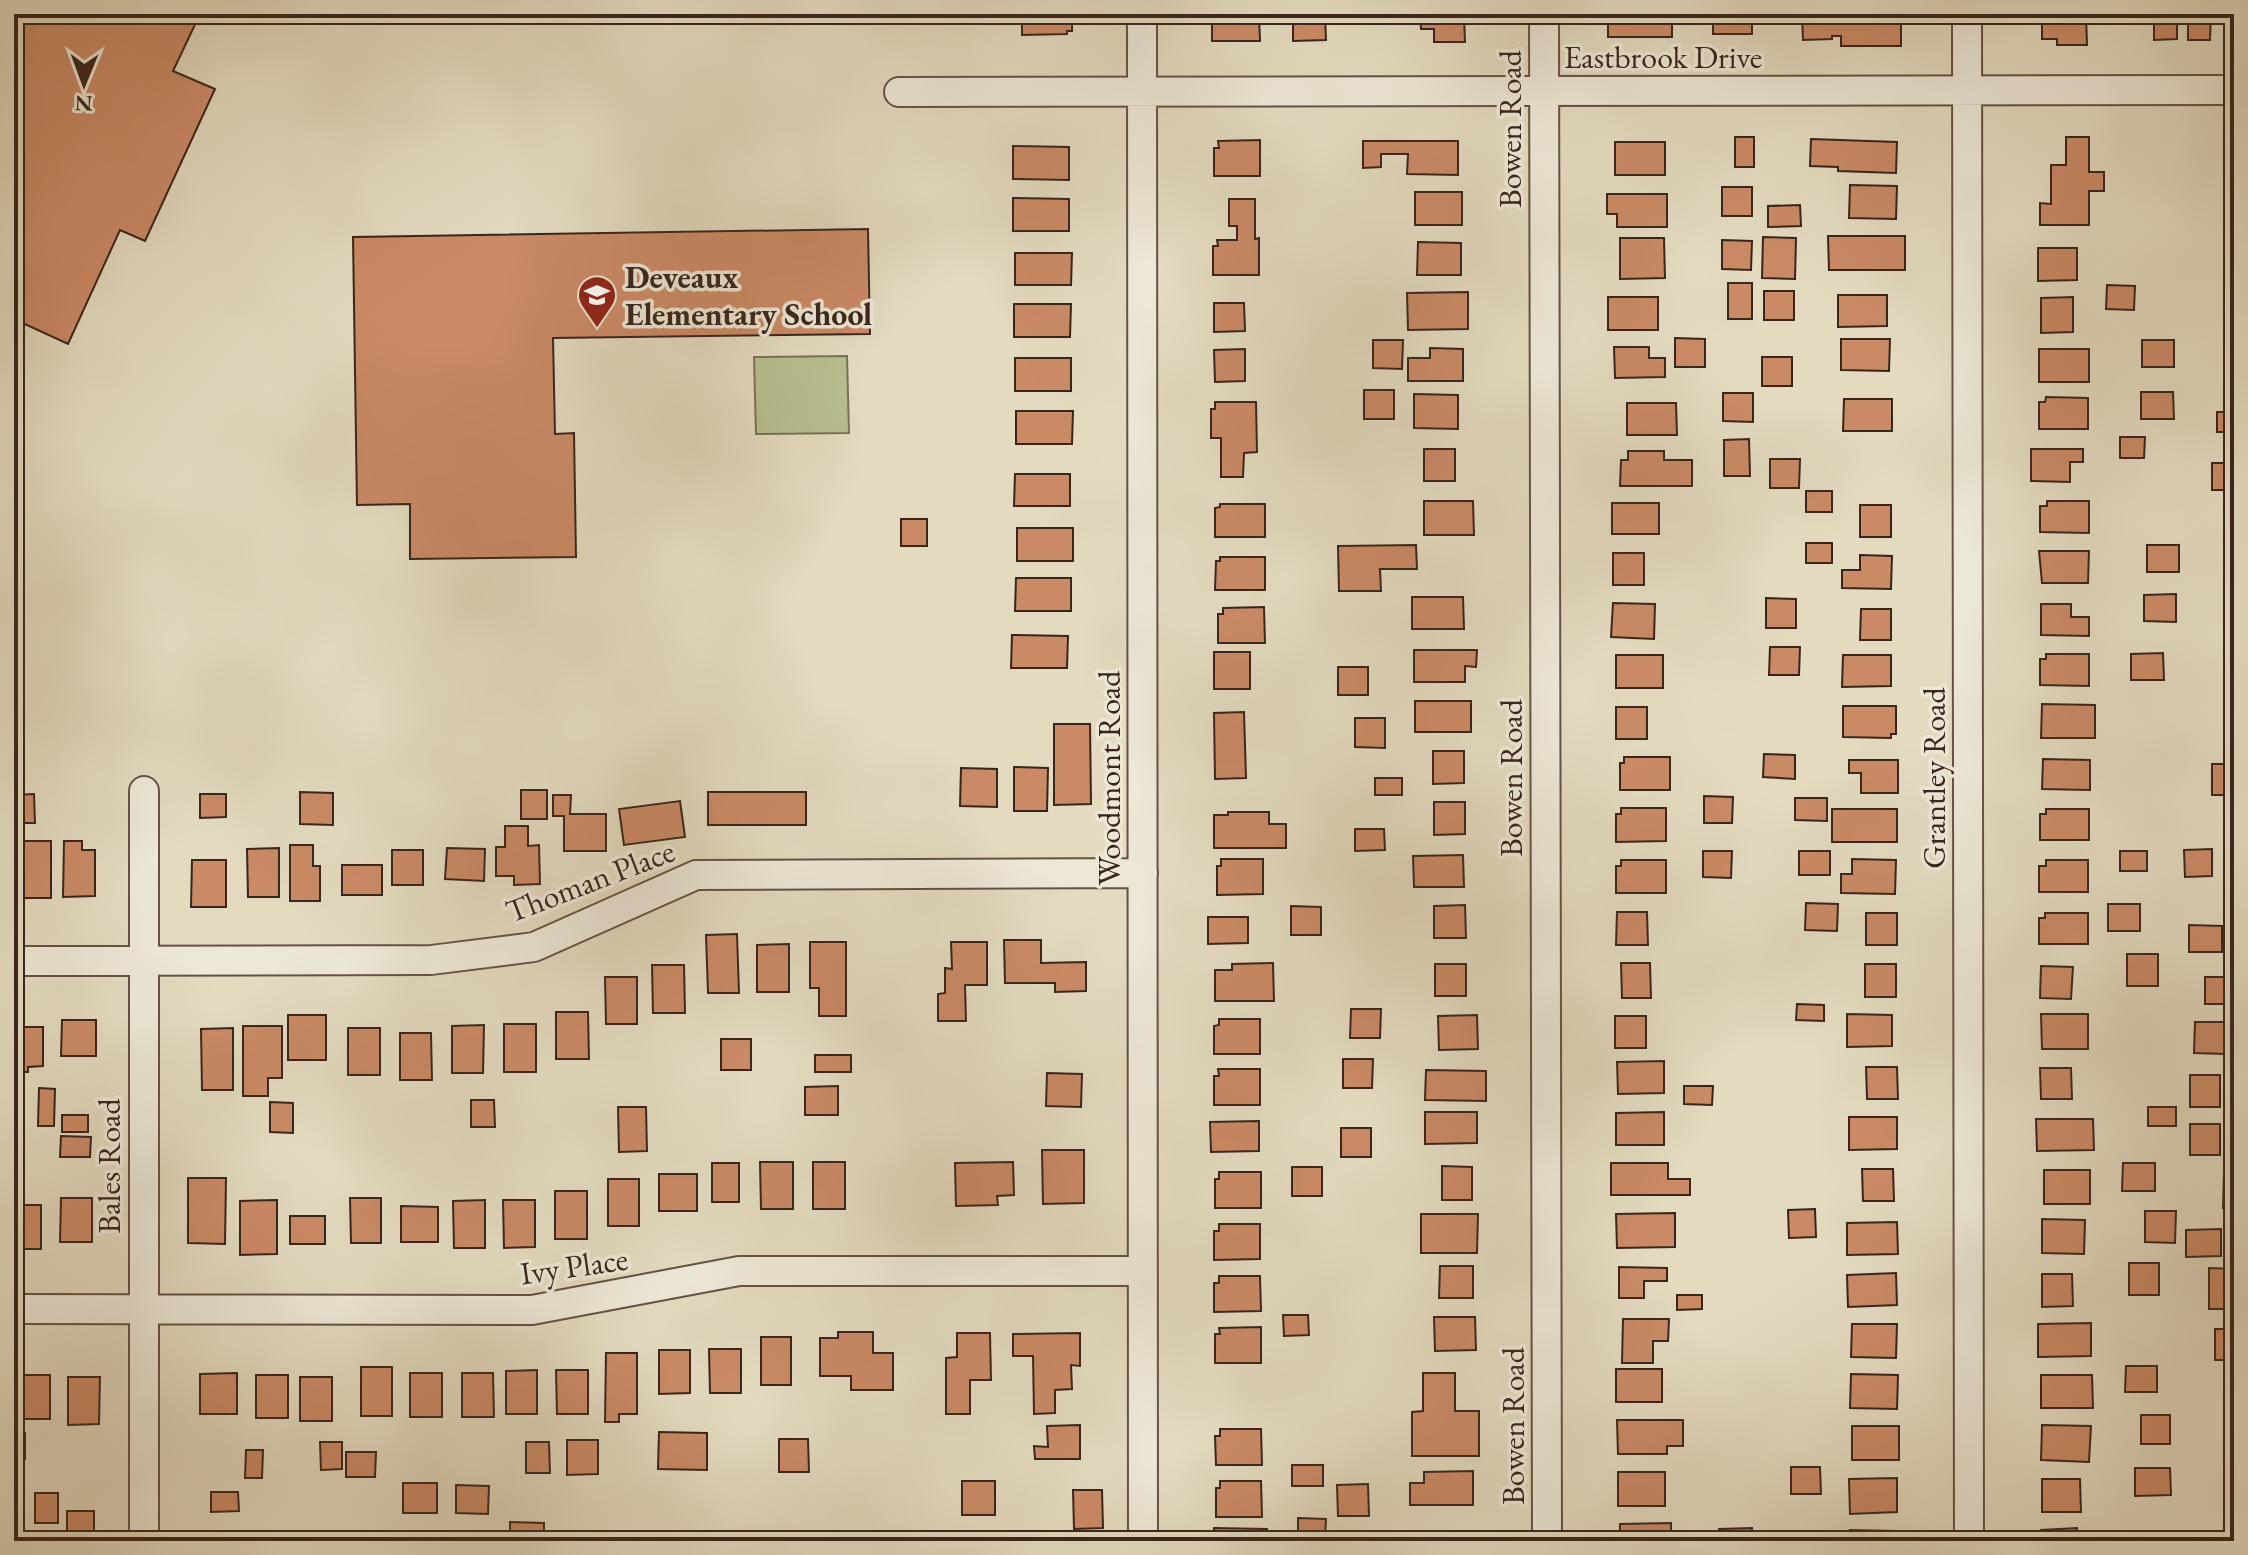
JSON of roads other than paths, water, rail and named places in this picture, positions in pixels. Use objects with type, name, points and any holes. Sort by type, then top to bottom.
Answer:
[{"type":"street","name":"Woodmont Road","points":[[1142,14],[1143,1541]]},
{"type":"street","name":"Bowen Road","points":[[1544,14],[1547,1541]]},
{"type":"street","name":"Grantley Road","points":[[1967,14],[1969,1541]]},
{"type":"street","name":"Eastbrook Drive","points":[[899,92],[2234,90]]},
{"type":"street","name":"Bales Road","points":[[144,791],[144,1541]]},
{"type":"street","name":"Thoman Place","points":[[14,961],[431,960],[534,947],[696,875],[1143,873]]},
{"type":"street","name":"Ivy Place","points":[[14,1309],[532,1310],[739,1271],[1141,1271]]},
{"type":"place","name":"Deveaux Elementary School","points":[[597,329]]}]
